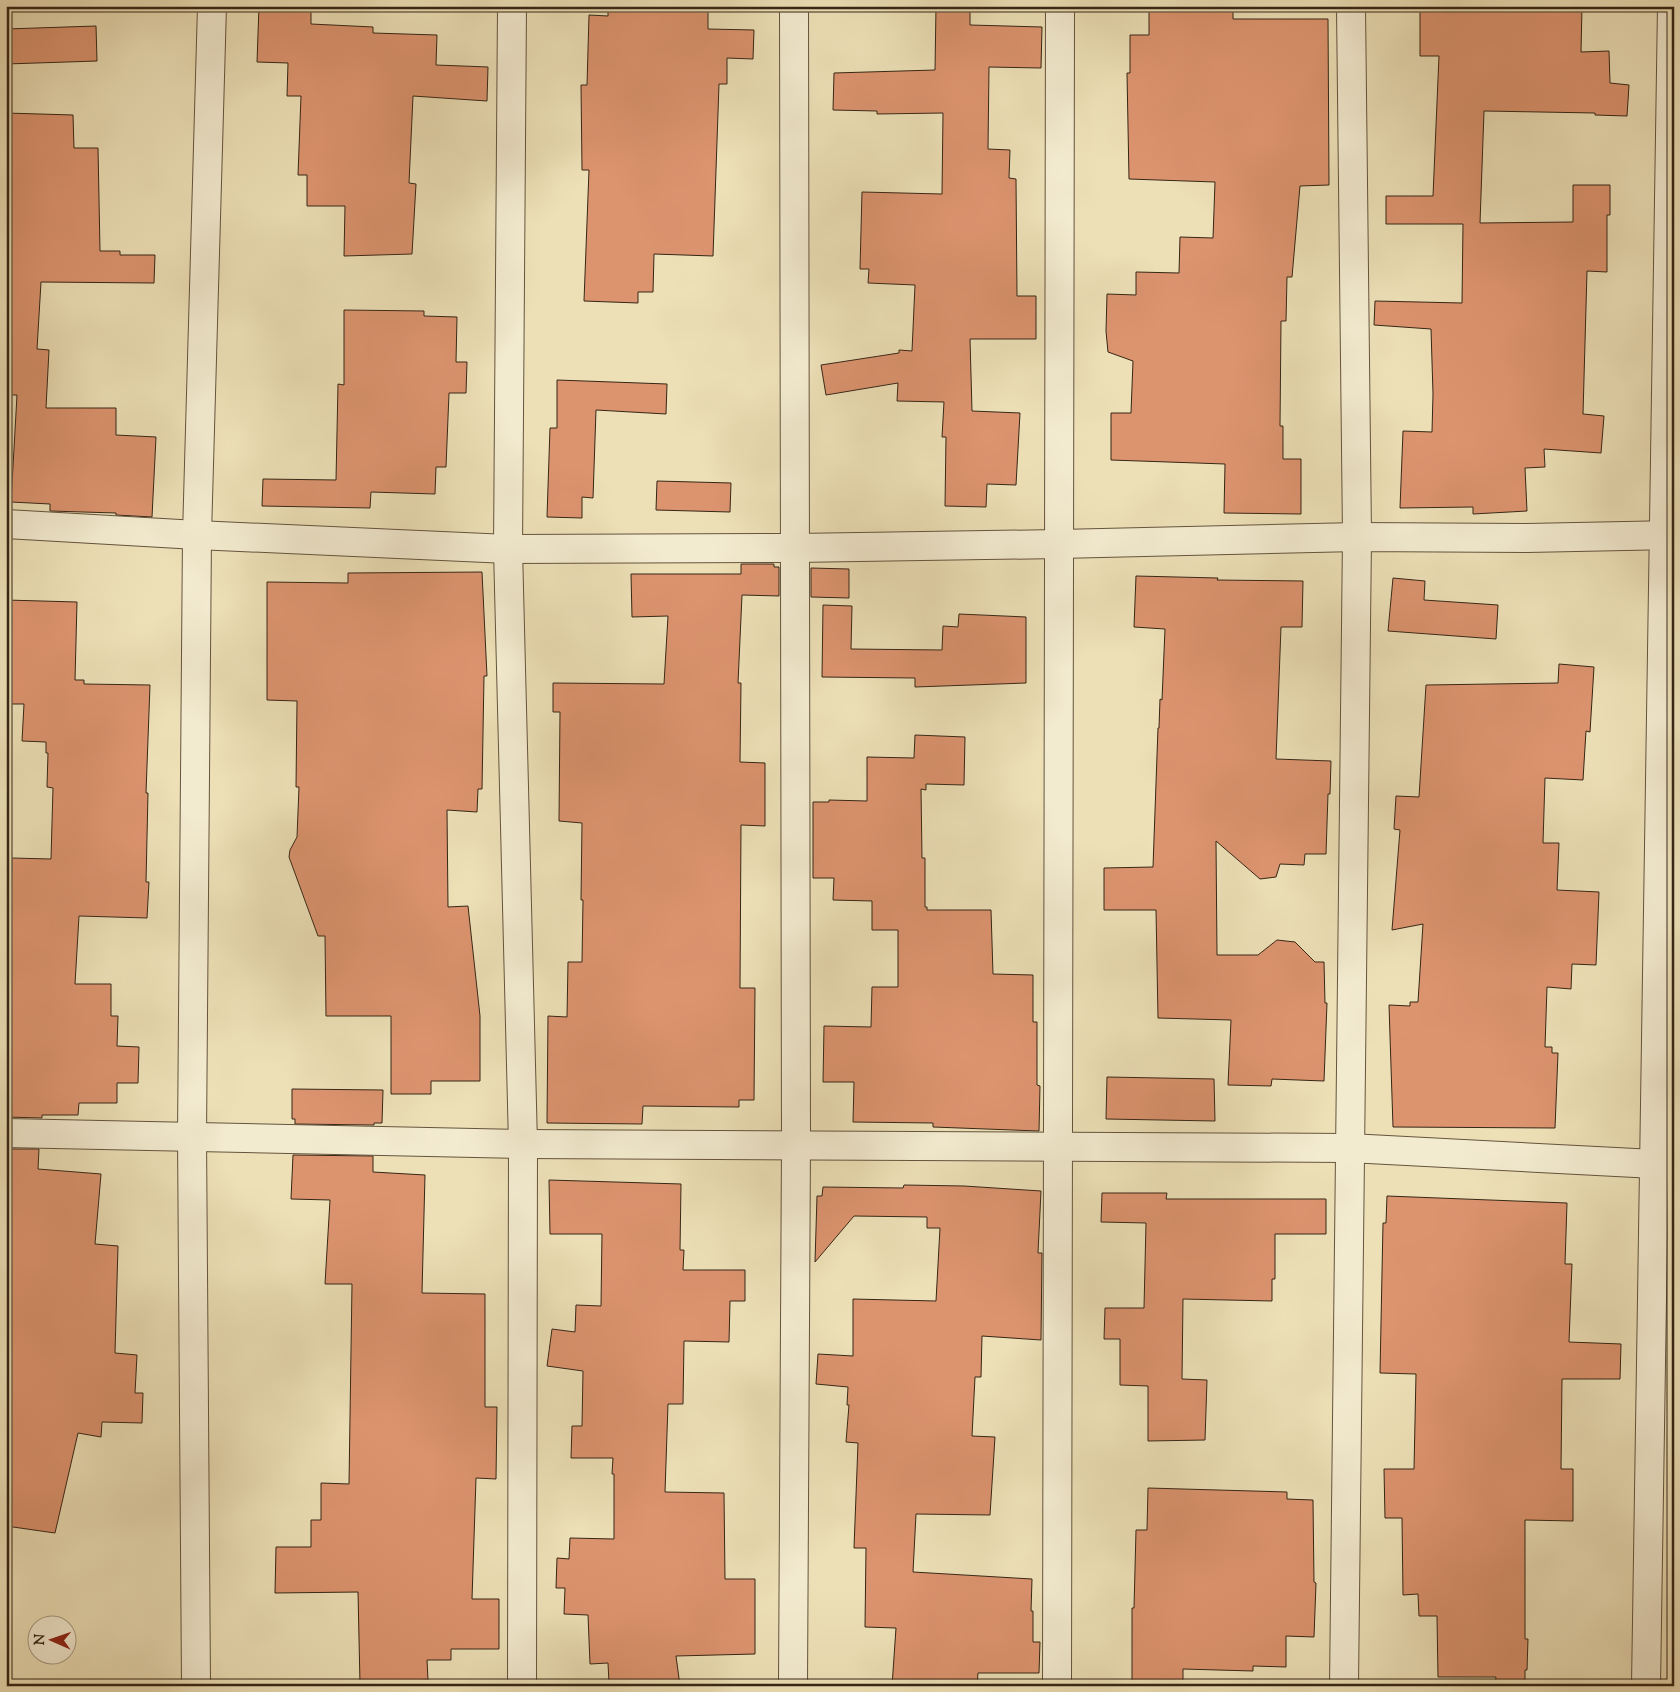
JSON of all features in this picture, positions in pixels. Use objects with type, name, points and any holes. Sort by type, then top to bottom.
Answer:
[{"type":"street","points":[[196,1686],[192,1136],[197,535],[212,6]]},
{"type":"street","points":[[512,6],[508,549],[523,1144],[522,1686]]},
{"type":"street","points":[[793,1686],[796,1144],[794,6]]},
{"type":"street","points":[[1057,1686],[1060,6]]},
{"type":"street","points":[[1344,1686],[1357,537],[1351,6]]},
{"type":"street","points":[[1646,1686],[1664,1164],[1672,6]]},
{"type":"street","points":[[6,524],[508,549],[795,548],[1357,537],[1527,538],[1668,535]]},
{"type":"street","points":[[6,1133],[523,1144],[1349,1148],[1664,1164]]},
{"type":"building","points":[[259,6],[311,6],[311,24],[373,27],[373,33],[437,35],[436,65],[488,67],[487,101],[413,96],[409,183],[416,184],[412,254],[344,256],[345,206],[307,206],[307,175],[298,175],[301,96],[287,96],[288,63],[257,62]]},
{"type":"building","points":[[608,6],[708,6],[708,29],[754,30],[753,59],[727,58],[727,84],[719,84],[713,256],[654,254],[653,292],[638,292],[638,303],[584,301],[589,170],[582,170],[581,85],[587,85],[589,15],[608,16]]},
{"type":"building","points":[[936,6],[970,6],[970,25],[1042,27],[1041,68],[989,67],[988,149],[1010,150],[1009,178],[1016,179],[1017,296],[1036,296],[1036,339],[970,339],[972,411],[1020,413],[1016,485],[987,484],[986,507],[945,506],[946,437],[942,437],[944,402],[897,401],[898,383],[826,395],[821,365],[899,353],[899,350],[912,351],[915,285],[868,283],[869,269],[860,269],[862,192],[942,194],[943,113],[877,114],[877,111],[833,110],[834,73],[935,70]]},
{"type":"building","points":[[1149,6],[1233,6],[1233,19],[1328,19],[1329,185],[1300,186],[1292,277],[1287,277],[1286,321],[1281,321],[1280,426],[1283,426],[1283,459],[1301,459],[1301,514],[1224,513],[1225,464],[1111,460],[1111,413],[1131,413],[1133,361],[1108,352],[1106,331],[1107,294],[1136,295],[1136,272],[1179,273],[1180,237],[1213,238],[1215,182],[1129,179],[1127,73],[1130,73],[1130,35],[1149,35]]},
{"type":"building","points":[[1420,6],[1582,6],[1581,52],[1609,51],[1610,83],[1629,85],[1627,116],[1595,115],[1595,113],[1484,111],[1480,223],[1573,222],[1573,185],[1610,185],[1610,215],[1607,215],[1607,272],[1587,271],[1583,414],[1604,416],[1601,453],[1544,449],[1545,467],[1525,468],[1527,511],[1473,514],[1473,507],[1400,508],[1403,431],[1432,432],[1431,329],[1374,325],[1375,301],[1462,303],[1463,224],[1386,224],[1386,196],[1433,196],[1439,56],[1420,56]]},
{"type":"building","points":[[96,26],[97,61],[6,64],[6,29]]},
{"type":"building","points":[[6,113],[73,115],[74,148],[98,148],[100,251],[120,251],[120,255],[155,255],[154,283],[41,282],[37,349],[49,350],[46,408],[116,408],[116,435],[156,437],[152,517],[116,515],[116,513],[50,511],[50,504],[11,502],[17,395],[6,395]]},
{"type":"building","points":[[344,310],[424,311],[424,316],[457,317],[456,362],[467,362],[466,393],[449,393],[446,467],[436,467],[435,494],[371,492],[370,508],[262,506],[263,479],[336,480],[338,384],[344,385]]},
{"type":"building","points":[[557,380],[667,384],[666,414],[596,410],[593,498],[582,497],[582,518],[547,517],[550,428],[557,428]]},
{"type":"building","points":[[657,481],[731,483],[730,512],[656,510]]},
{"type":"building","points":[[741,564],[774,564],[774,567],[779,567],[779,596],[742,595],[738,683],[741,683],[740,762],[765,763],[765,826],[741,825],[740,988],[755,988],[754,1100],[739,1100],[739,1107],[643,1106],[642,1124],[547,1123],[548,1016],[567,1017],[568,962],[582,962],[583,900],[581,900],[582,823],[559,821],[560,712],[553,712],[553,683],[664,684],[668,616],[632,617],[631,574],[741,574]]},
{"type":"building","points":[[811,568],[849,569],[849,598],[811,597]]},
{"type":"building","points":[[482,572],[487,676],[484,676],[482,789],[478,789],[477,812],[447,810],[448,907],[468,906],[480,1016],[480,1081],[431,1081],[431,1094],[391,1094],[391,1016],[326,1016],[325,936],[318,936],[289,857],[290,850],[297,837],[299,787],[296,787],[297,701],[267,700],[267,582],[348,583],[348,573]]},
{"type":"building","points":[[1136,576],[1218,578],[1217,580],[1303,581],[1302,627],[1281,627],[1276,759],[1331,761],[1326,854],[1305,854],[1304,865],[1280,864],[1276,877],[1260,879],[1216,841],[1217,955],[1258,955],[1277,940],[1295,942],[1315,962],[1324,962],[1325,1003],[1327,1003],[1324,1081],[1272,1079],[1271,1086],[1228,1085],[1231,1020],[1158,1018],[1156,910],[1104,910],[1104,868],[1153,867],[1158,728],[1160,699],[1162,700],[1165,629],[1134,627]]},
{"type":"building","points":[[1393,578],[1425,581],[1424,600],[1498,605],[1496,639],[1388,631]]},
{"type":"building","points":[[6,600],[77,602],[75,680],[84,680],[84,684],[150,685],[146,793],[148,793],[146,882],[149,882],[147,918],[79,916],[75,984],[111,984],[111,1016],[118,1016],[117,1046],[139,1047],[138,1083],[117,1083],[117,1103],[79,1103],[78,1115],[42,1115],[42,1118],[6,1117],[6,906],[11,906],[12,858],[51,859],[53,788],[47,787],[48,753],[46,753],[46,742],[22,741],[24,704],[6,704]]},
{"type":"building","points":[[823,605],[852,606],[851,649],[942,650],[943,626],[958,627],[959,614],[1026,617],[1026,683],[915,687],[915,678],[822,677]]},
{"type":"building","points":[[1559,664],[1594,667],[1590,732],[1586,731],[1583,780],[1545,778],[1543,843],[1559,843],[1557,890],[1599,892],[1596,965],[1572,964],[1571,989],[1547,987],[1545,1047],[1552,1047],[1552,1053],[1558,1053],[1555,1128],[1393,1127],[1389,1005],[1410,1006],[1410,1002],[1418,1002],[1423,924],[1392,930],[1400,830],[1394,829],[1396,796],[1419,797],[1426,685],[1558,683]]},
{"type":"building","points":[[915,735],[965,737],[964,785],[926,784],[926,790],[921,789],[922,858],[925,858],[925,907],[927,907],[927,910],[991,910],[993,974],[1033,975],[1033,1022],[1037,1022],[1037,1085],[1040,1086],[1039,1131],[933,1127],[933,1123],[853,1122],[854,1082],[823,1082],[824,1026],[871,1027],[872,987],[898,987],[898,930],[872,930],[872,901],[833,900],[834,878],[813,878],[813,802],[829,802],[829,800],[867,801],[867,757],[914,758]]},
{"type":"building","points":[[1107,1077],[1214,1079],[1215,1121],[1106,1119]]},
{"type":"building","points":[[292,1089],[383,1090],[382,1123],[374,1123],[374,1125],[295,1124],[295,1119],[292,1119]]},
{"type":"building","points":[[6,1149],[39,1149],[38,1169],[101,1174],[95,1244],[118,1246],[115,1353],[137,1355],[135,1393],[143,1393],[142,1423],[102,1422],[101,1437],[78,1433],[55,1533],[6,1526]]},
{"type":"building","points":[[293,1155],[373,1156],[373,1172],[425,1175],[422,1293],[485,1294],[485,1407],[497,1407],[496,1479],[476,1478],[472,1599],[499,1599],[499,1649],[451,1649],[451,1660],[427,1660],[428,1680],[360,1684],[358,1592],[275,1593],[276,1547],[311,1547],[311,1520],[321,1520],[321,1483],[349,1484],[352,1284],[325,1284],[330,1200],[291,1199]]},
{"type":"building","points":[[549,1180],[681,1184],[680,1250],[684,1250],[683,1270],[745,1270],[745,1301],[730,1301],[729,1342],[684,1341],[683,1404],[668,1404],[665,1492],[724,1493],[725,1579],[755,1579],[755,1654],[676,1656],[680,1686],[648,1686],[647,1681],[609,1683],[608,1663],[590,1664],[588,1615],[564,1614],[565,1588],[556,1588],[557,1558],[569,1559],[570,1538],[614,1539],[614,1474],[612,1474],[613,1458],[571,1458],[572,1426],[582,1426],[583,1371],[547,1366],[552,1329],[575,1332],[576,1305],[601,1306],[602,1234],[550,1234]]},
{"type":"building","points":[[904,1185],[964,1186],[1041,1191],[1038,1253],[1042,1253],[1041,1340],[982,1336],[981,1377],[975,1377],[972,1436],[995,1437],[990,1515],[916,1514],[913,1572],[1032,1579],[1031,1611],[1033,1611],[1033,1642],[1040,1642],[1039,1673],[978,1673],[977,1686],[892,1686],[896,1628],[865,1627],[866,1548],[854,1548],[858,1443],[846,1442],[849,1405],[847,1405],[848,1387],[816,1384],[818,1354],[853,1356],[853,1299],[936,1301],[940,1228],[927,1228],[927,1217],[854,1216],[815,1262],[817,1196],[822,1196],[823,1187],[903,1188]]},
{"type":"building","points":[[1102,1193],[1167,1193],[1166,1199],[1326,1199],[1326,1234],[1275,1234],[1275,1279],[1272,1279],[1272,1301],[1183,1299],[1182,1379],[1207,1380],[1205,1440],[1148,1441],[1148,1386],[1120,1385],[1120,1339],[1104,1339],[1105,1308],[1144,1308],[1146,1223],[1101,1222]]},
{"type":"building","points":[[1387,1196],[1567,1203],[1565,1264],[1572,1264],[1569,1342],[1621,1344],[1620,1379],[1562,1379],[1561,1469],[1573,1469],[1573,1521],[1525,1520],[1525,1639],[1528,1639],[1525,1686],[1495,1686],[1496,1677],[1438,1677],[1437,1616],[1419,1616],[1418,1594],[1403,1595],[1402,1518],[1385,1518],[1384,1469],[1414,1469],[1416,1374],[1380,1373],[1383,1223],[1386,1223]]},
{"type":"building","points":[[1148,1488],[1287,1492],[1287,1499],[1313,1500],[1314,1582],[1316,1583],[1314,1637],[1286,1636],[1286,1667],[1253,1666],[1253,1671],[1183,1669],[1183,1686],[1132,1686],[1132,1608],[1134,1608],[1136,1530],[1147,1530]]}]
